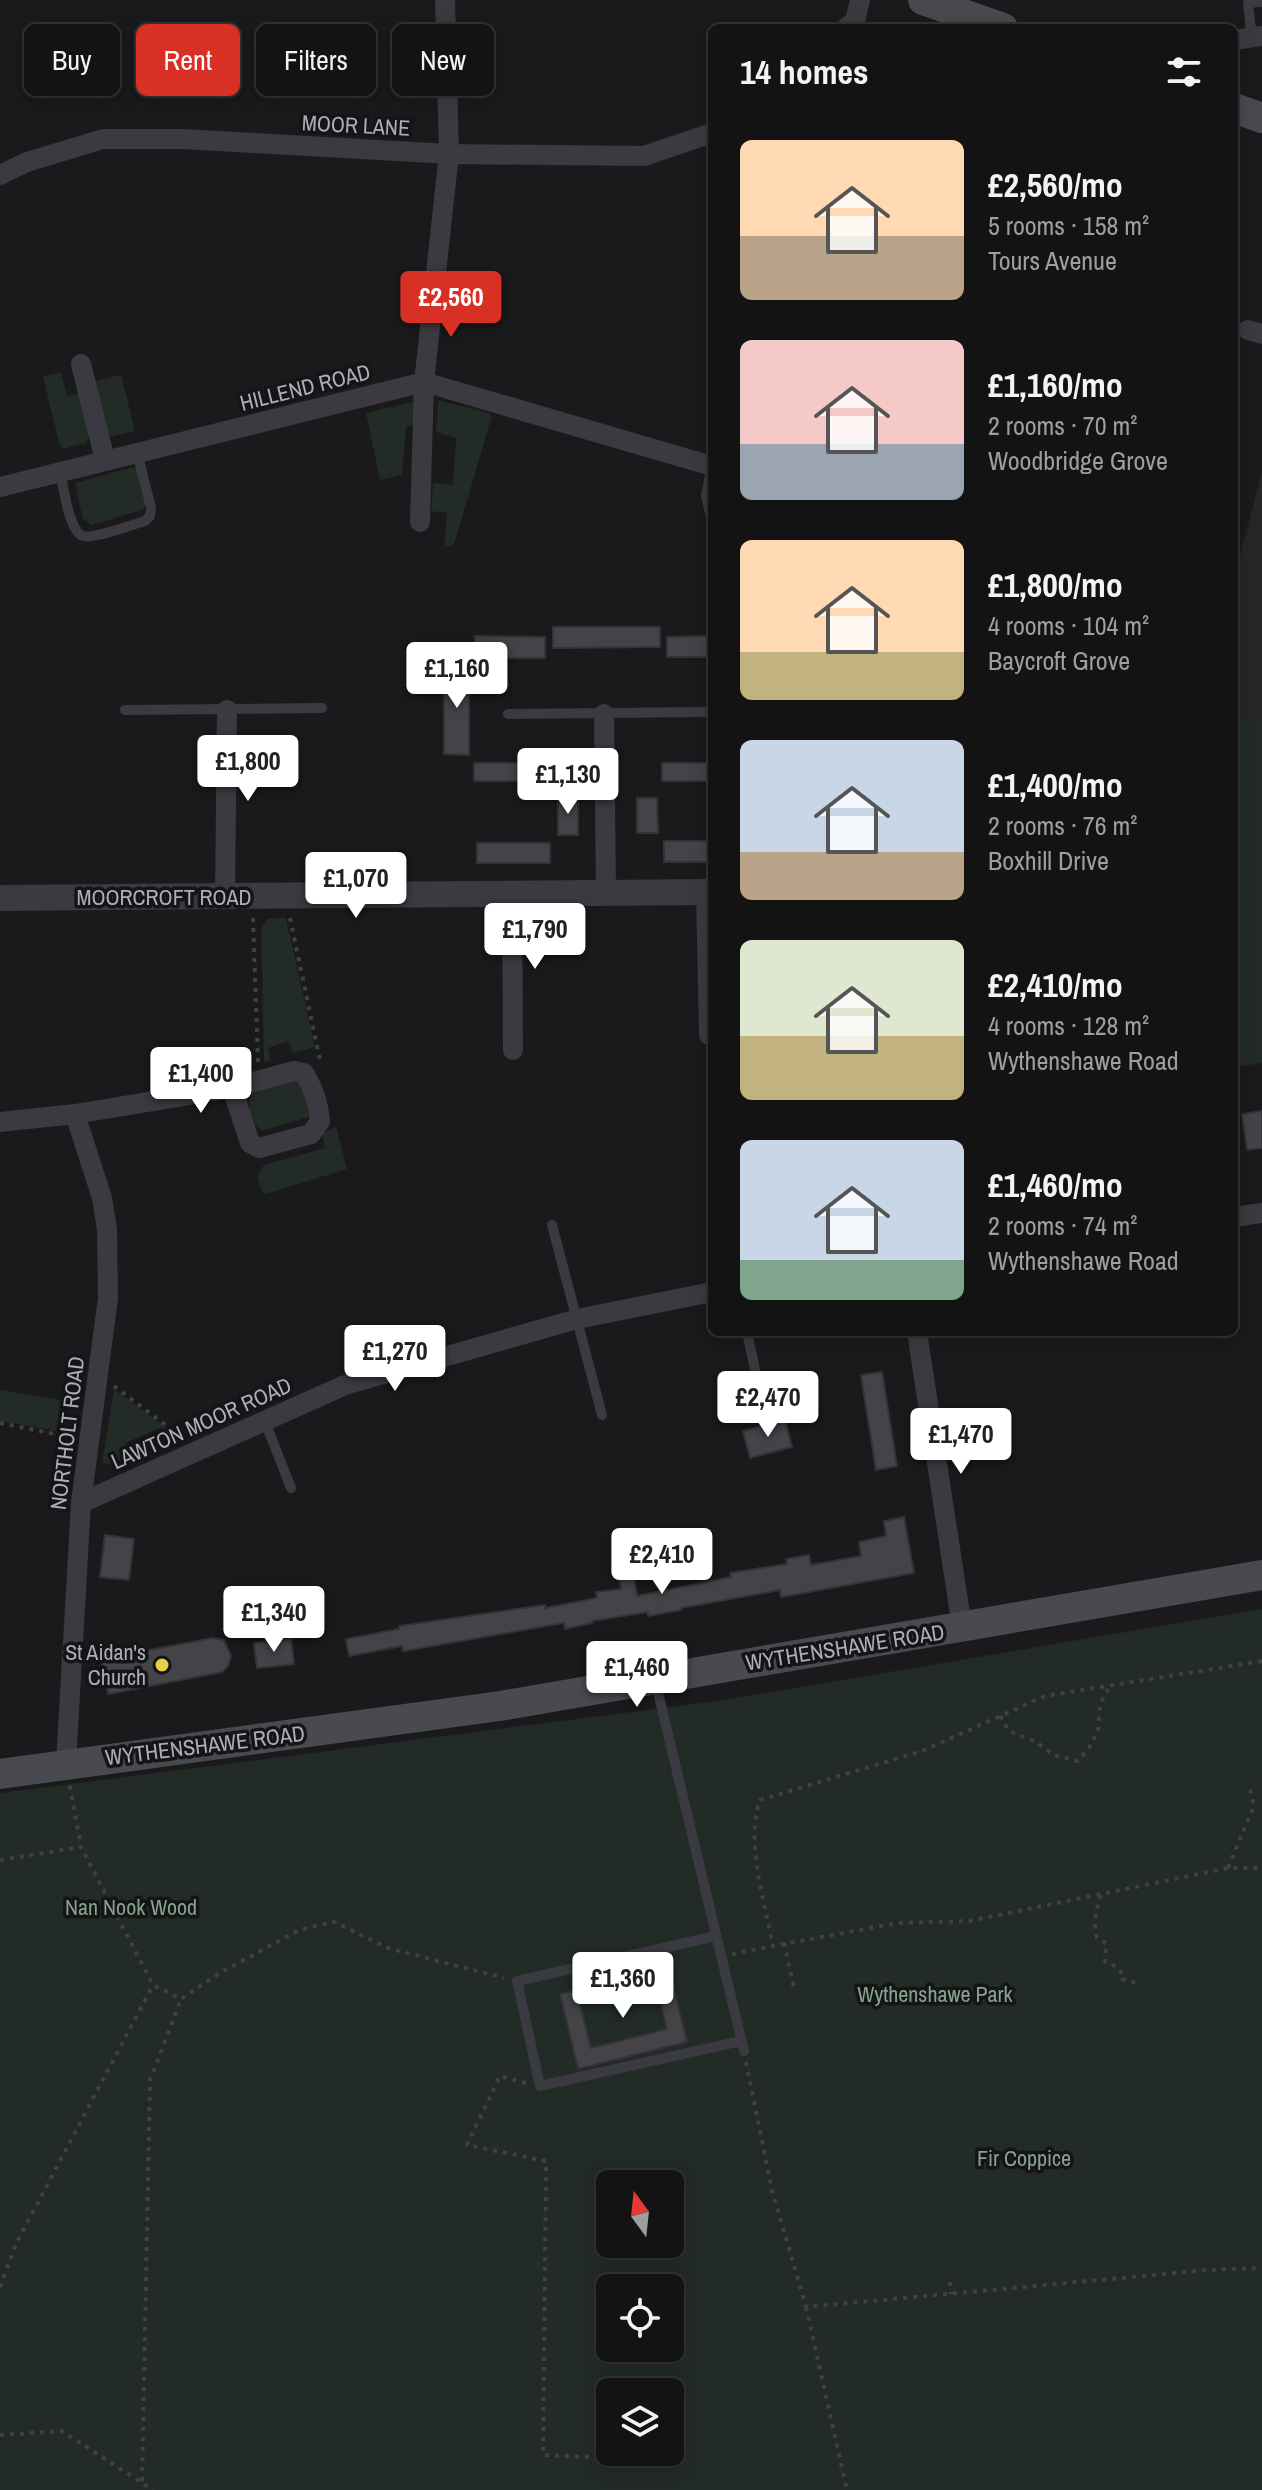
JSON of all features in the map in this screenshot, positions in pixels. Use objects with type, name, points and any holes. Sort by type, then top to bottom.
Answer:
[{"type":"main road","points":[[923,0],[992,24]]},
{"type":"main road","points":[[1238,109],[1262,118]]},
{"type":"main road","name":"WYTHENSHAWE ROAD","points":[[0,1774],[67,1771],[500,1706],[1262,1575]]},
{"type":"street","points":[[420,522],[424,382],[449,154],[445,0]]},
{"type":"street","points":[[851,24],[855,21],[860,0]]},
{"type":"street","name":"MOOR LANE","points":[[0,175],[27,162],[103,139],[183,139],[449,154],[644,156],[708,134]]},
{"type":"street","points":[[81,364],[105,460]]},
{"type":"street","name":"HILLEND ROAD","points":[[0,487],[424,382],[708,465]]},
{"type":"street","points":[[225,897],[227,710]]},
{"type":"street","points":[[604,714],[606,892]]},
{"type":"street","name":"MOORCROFT ROAD","points":[[0,898],[708,892]]},
{"type":"street","points":[[512,893],[513,1050]]},
{"type":"street","points":[[0,1122],[75,1114],[232,1088],[294,1071],[304,1073],[313,1088],[320,1121],[311,1134],[259,1148],[250,1143],[232,1088]]},
{"type":"street","name":"NORTHOLT ROAD","points":[[67,1771],[81,1503],[108,1298],[107,1229],[102,1198],[75,1114]]},
{"type":"street","points":[[1238,1216],[1262,1213]]},
{"type":"street","name":"LAWTON MOOR ROAD","points":[[81,1503],[345,1385],[577,1319],[708,1293]]},
{"type":"street","points":[[918,1336],[962,1627]]},
{"type":"lane","points":[[1249,38],[1248,3],[1262,2]]},
{"type":"lane","points":[[60,471],[76,532],[84,536],[93,535],[145,521],[150,516],[151,508],[137,452]]},
{"type":"lane","points":[[125,710],[322,708]]},
{"type":"lane","points":[[508,714],[705,712]]},
{"type":"lane","points":[[552,1225],[602,1415]]},
{"type":"lane","points":[[748,1336],[757,1379]]},
{"type":"lane","points":[[264,1419],[291,1488]]},
{"type":"lane","points":[[654,1678],[716,1936],[742,2046],[540,2086],[517,1981],[716,1936]]},
{"type":"path","points":[[285,896],[322,1063],[313,1088]]},
{"type":"path","points":[[225,897],[225,918],[253,918],[259,1080]]},
{"type":"path","points":[[98,1381],[113,1386],[198,1450]]},
{"type":"path","points":[[0,1423],[88,1440]]},
{"type":"path","points":[[773,1946],[754,1835],[760,1800],[922,1751],[1045,1696],[1262,1661]]},
{"type":"path","points":[[1000,1716],[1009,1731],[1036,1742],[1054,1755],[1078,1761],[1098,1731],[1100,1704],[1110,1686]]},
{"type":"path","points":[[67,1771],[81,1847],[153,1985],[181,1999]]},
{"type":"path","points":[[1228,1868],[1254,1806],[1250,1789]]},
{"type":"path","points":[[0,1860],[81,1847]]},
{"type":"path","points":[[725,1975],[728,1974],[724,1956],[784,1943],[898,1923],[969,1921],[1228,1868],[1262,1868]]},
{"type":"path","points":[[1101,1895],[1095,1931],[1097,1938],[1106,1943],[1105,1961],[1123,1974],[1122,1979],[1135,1983]]},
{"type":"path","points":[[142,2481],[150,2080],[181,1999],[218,1974],[299,1930],[334,1922],[388,1948],[517,1981]]},
{"type":"path","points":[[784,1943],[794,1988]]},
{"type":"path","points":[[0,2287],[16,2244],[153,1985]]},
{"type":"path","points":[[742,2046],[772,2190],[806,2307],[847,2490]]},
{"type":"path","points":[[540,2086],[500,2076],[467,2145],[546,2161],[543,2455],[591,2457]]},
{"type":"path","points":[[806,2307],[1208,2270],[1262,2268]]},
{"type":"path","points":[[950,2282],[951,2294]]},
{"type":"path","points":[[0,2435],[62,2431],[153,2490]]},
{"type":"shaded area","points":[[1262,471],[1262,1063],[1238,1066],[1238,563]]},
{"type":"green space","points":[[61,372],[67,396],[81,393],[91,433],[86,443],[63,449],[59,444],[43,376]]},
{"type":"green space","points":[[121,375],[135,431],[105,438],[91,382]]},
{"type":"green space","points":[[421,400],[421,423],[406,426],[402,475],[380,480],[366,413]]},
{"type":"green space","points":[[438,402],[492,416],[454,544],[444,548],[447,513],[431,511],[433,483],[453,485],[456,438],[436,432]]},
{"type":"green space","points":[[138,466],[147,504],[142,510],[92,525],[83,519],[75,483]]},
{"type":"green space","points":[[1238,716],[1262,719],[1262,1063],[1238,1066]]},
{"type":"green space","points":[[286,918],[315,1047],[293,1053],[288,1041],[268,1048],[271,1060],[264,1062],[261,928],[268,919]]},
{"type":"green space","points":[[298,1078],[312,1104],[309,1117],[262,1131],[250,1112],[249,1101],[253,1089]]},
{"type":"green space","points":[[336,1127],[347,1169],[266,1194],[262,1192],[257,1175],[264,1165],[325,1148],[322,1133]]},
{"type":"green space","points":[[114,1389],[175,1434],[168,1438],[162,1427],[125,1443],[130,1455],[108,1465],[102,1462]]},
{"type":"green space","points":[[0,1390],[61,1400],[56,1431],[0,1421]]},
{"type":"green space","name":"Wythenshawe Park","points":[[1262,1609],[1262,2490],[0,2490],[0,1793],[717,1701]]},
{"type":"building","points":[[553,627],[660,627],[660,647],[553,648]]},
{"type":"building","points":[[475,636],[545,637],[545,658],[474,658]]},
{"type":"building","points":[[708,636],[708,657],[667,657],[667,637]]},
{"type":"building","points":[[469,666],[469,755],[444,754],[444,667]]},
{"type":"building","points":[[474,763],[557,763],[557,781],[474,781]]},
{"type":"building","points":[[662,763],[708,763],[708,781],[662,781]]},
{"type":"building","points":[[558,797],[578,797],[578,835],[558,835]]},
{"type":"building","points":[[637,798],[657,798],[658,833],[637,833]]},
{"type":"building","points":[[664,841],[708,841],[708,862],[664,862]]},
{"type":"building","points":[[477,843],[550,843],[550,863],[477,863]]},
{"type":"building","points":[[1262,1111],[1262,1148],[1247,1150],[1242,1114]]},
{"type":"building","points":[[882,1372],[897,1466],[876,1470],[861,1375]]},
{"type":"building","points":[[785,1420],[792,1447],[750,1458],[743,1431]]},
{"type":"building","points":[[904,1517],[914,1573],[781,1597],[780,1590],[648,1616],[648,1612],[592,1621],[565,1629],[564,1623],[403,1651],[402,1646],[349,1656],[346,1639],[399,1629],[399,1626],[545,1605],[545,1608],[597,1598],[596,1592],[621,1589],[616,1559],[631,1556],[637,1596],[731,1577],[730,1573],[787,1564],[786,1559],[809,1555],[811,1565],[861,1556],[859,1542],[886,1536],[884,1521]]},
{"type":"building","points":[[105,1535],[134,1539],[129,1580],[100,1577]]},
{"type":"building","points":[[213,1638],[224,1640],[231,1656],[222,1672],[108,1694],[101,1659]]},
{"type":"building","points":[[291,1639],[294,1664],[257,1668],[254,1643]]},
{"type":"building","points":[[669,1968],[687,2042],[578,2069],[560,1994],[627,1977],[631,1992],[580,2004],[591,2048],[667,2029],[656,1986],[642,1990],[638,1975]]},
{"type":"place","name":"St Aidan's Church","points":[[162,1665]]},
{"type":"park label","name":"Nan Nook Wood","points":[[131,1907]]},
{"type":"park label","name":"Fir Coppice","points":[[1024,2158]]}]
